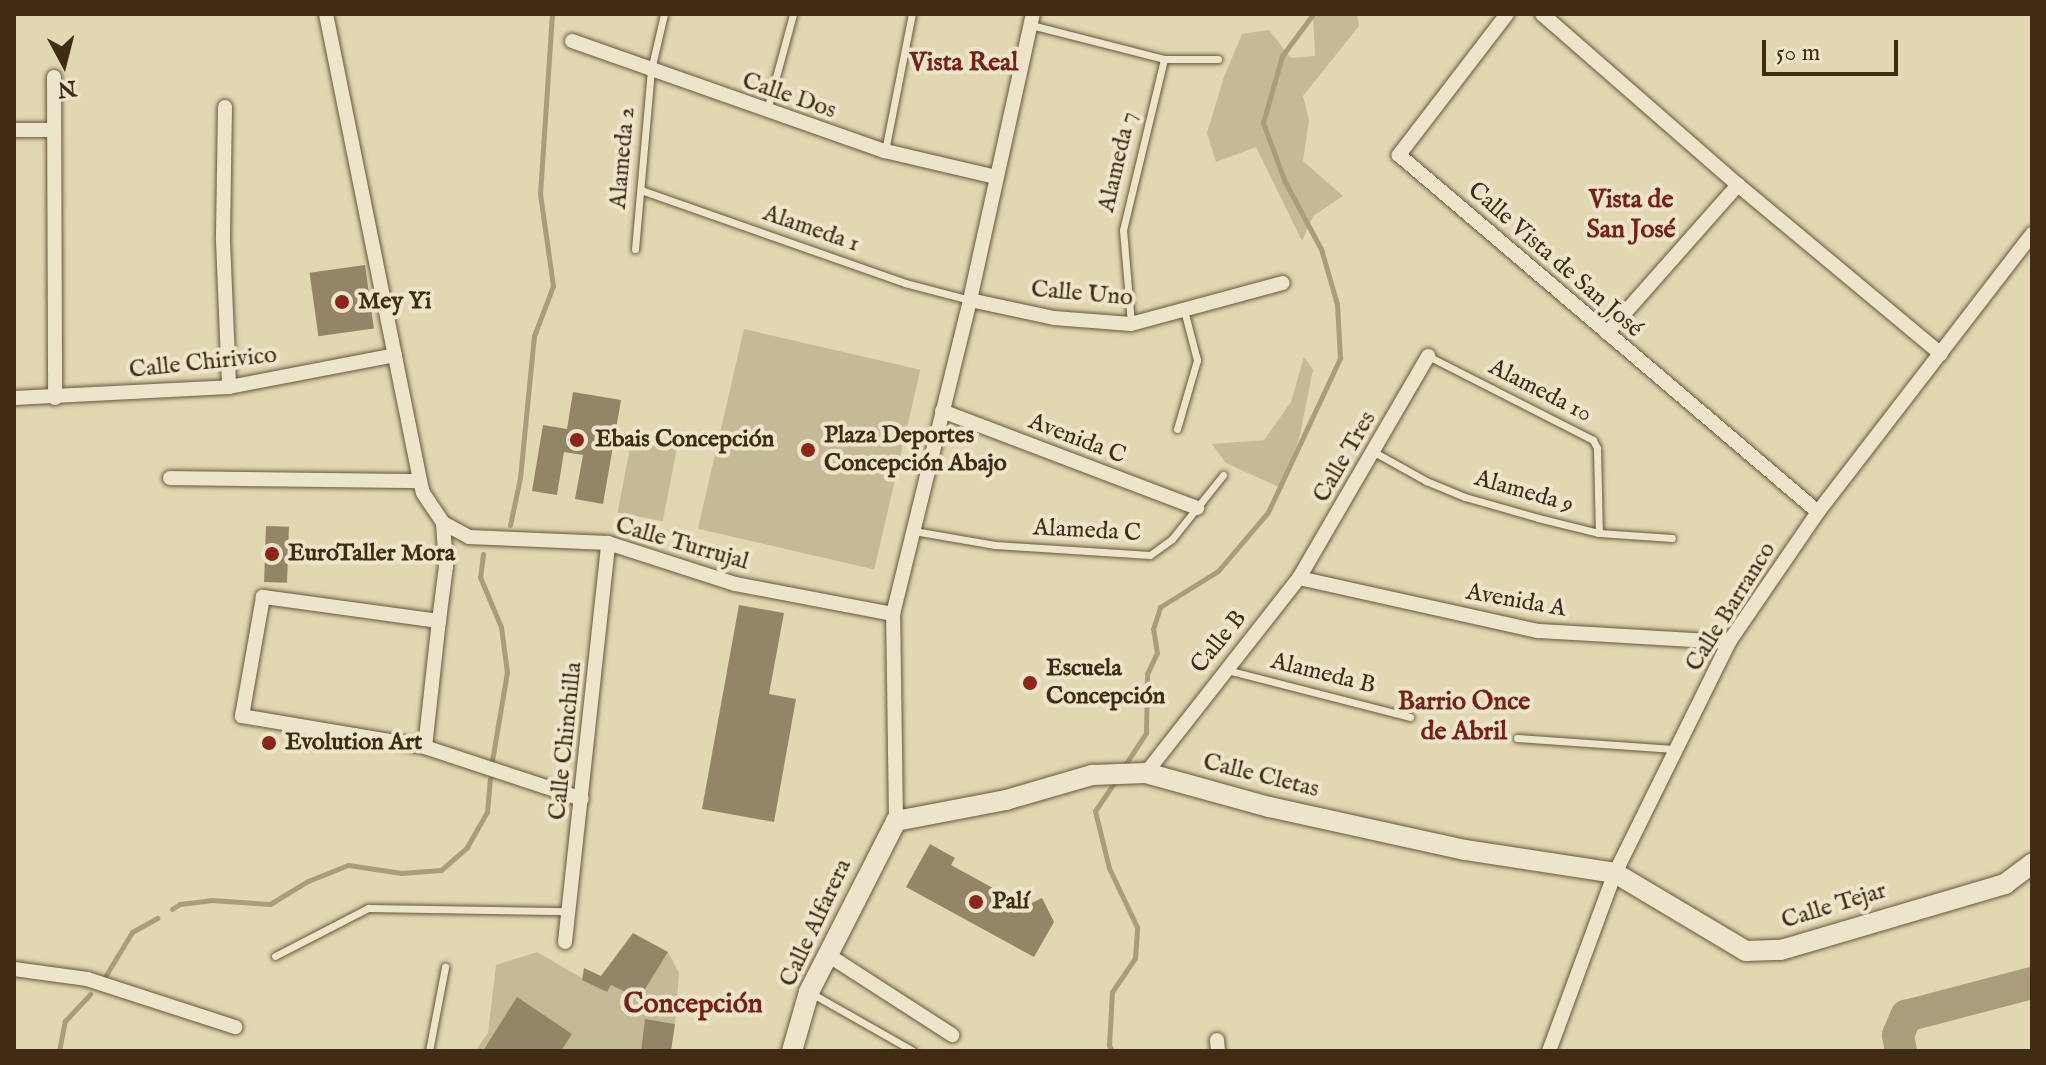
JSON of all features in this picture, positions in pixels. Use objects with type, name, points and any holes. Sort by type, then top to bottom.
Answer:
[{"type":"street","points":[[326,14],[420,481],[423,493],[443,523],[446,566],[425,747]]},
{"type":"street","name":"Calle Vista de San José","points":[[1507,14],[1399,155],[1818,512]]},
{"type":"street","points":[[1542,14],[1738,185],[1941,354]]},
{"type":"street","points":[[896,821],[893,614],[970,300],[1032,20]]},
{"type":"street","name":"Calle Dos","points":[[572,41],[766,112],[885,151],[996,177]]},
{"type":"street","points":[[54,77],[51,130],[55,398]]},
{"type":"street","points":[[225,107],[223,241],[229,387]]},
{"type":"street","points":[[14,130],[51,130]]},
{"type":"street","points":[[1607,333],[1738,185]]},
{"type":"street","name":"Calle Barranco","points":[[1549,1051],[1615,873],[1729,642],[1818,512],[2032,234]]},
{"type":"street","name":"Calle Uno","points":[[970,300],[1054,318],[1131,324],[1283,283]]},
{"type":"street","name":"Calle Chirivico","points":[[14,398],[229,387],[395,355]]},
{"type":"street","name":"Calle Tres","points":[[1299,578],[1428,356]]},
{"type":"street","name":"Avenida C","points":[[942,411],[1197,508]]},
{"type":"street","points":[[170,478],[420,481]]},
{"type":"street","name":"Calle Turrujal","points":[[443,523],[469,537],[608,543],[735,584],[893,614]]},
{"type":"street","name":"Calle Chinchilla","points":[[565,942],[608,543]]},
{"type":"street","name":"Avenida A","points":[[1299,578],[1538,631],[1729,642]]},
{"type":"street","name":"Calle B","points":[[1146,773],[1299,578]]},
{"type":"street","points":[[439,621],[263,597],[242,716],[425,747],[582,799]]},
{"type":"street","name":"Calle Cletas","points":[[896,821],[1006,800],[1092,775],[1146,773],[1269,807],[1405,837],[1615,873]]},
{"type":"street","name":"Calle Alfarera","points":[[792,1051],[809,992],[896,821]]},
{"type":"street","name":"Calle Tejar","points":[[1615,873],[1746,951],[1781,950],[2005,884],[2032,864]]},
{"type":"street","points":[[828,955],[952,1035]]},
{"type":"street","points":[[14,969],[87,979],[235,1027]]},
{"type":"lane","name":"Alameda 2","points":[[635,249],[651,70],[664,14]]},
{"type":"lane","points":[[766,112],[793,14]]},
{"type":"lane","points":[[885,151],[912,14]]},
{"type":"lane","points":[[1032,20],[1164,59],[1218,59]]},
{"type":"lane","name":"Alameda 7","points":[[1131,324],[1123,230],[1164,59]]},
{"type":"lane","name":"Alameda 1","points":[[641,190],[905,283],[970,300]]},
{"type":"lane","points":[[1177,429],[1197,360],[1184,310]]},
{"type":"lane","name":"Alameda 10","points":[[1428,356],[1593,440],[1597,448],[1599,533]]},
{"type":"lane","name":"Alameda 9","points":[[1374,452],[1426,481],[1465,497],[1599,533],[1672,538]]},
{"type":"lane","name":"Alameda C","points":[[914,531],[995,545],[1150,555],[1172,539],[1223,475]]},
{"type":"lane","name":"Alameda B","points":[[1225,669],[1410,717]]},
{"type":"lane","points":[[1517,738],[1674,749]]},
{"type":"lane","points":[[275,956],[368,908],[570,911]]},
{"type":"lane","points":[[429,1051],[445,967]]},
{"type":"lane","points":[[809,992],[913,1051]]},
{"type":"shaded area","points":[[1313,14],[1357,14],[1359,26],[1303,96],[1309,120],[1303,161],[1343,196],[1313,216],[1302,241],[1256,147],[1216,162],[1207,133],[1224,77],[1242,34],[1269,30],[1291,58],[1315,56]]},
{"type":"shaded area","name":"Plaza Deportes Concepción Abajo","points":[[744,329],[920,370],[874,569],[698,529]]},
{"type":"shaded area","points":[[1304,357],[1313,370],[1300,435],[1283,489],[1226,463],[1212,444],[1264,440],[1291,402]]},
{"type":"shaded area","points":[[633,433],[678,442],[663,521],[618,513]]},
{"type":"shaded area","points":[[537,952],[606,992],[611,985],[639,999],[668,952],[679,973],[675,1024],[645,1020],[641,1051],[475,1051],[488,1033],[496,965]]},
{"type":"building","name":"Mey Yi","points":[[365,265],[374,328],[318,336],[310,273]]},
{"type":"building","name":"Ebais Concepción","points":[[573,392],[621,400],[603,504],[575,499],[583,455],[564,452],[557,495],[532,491],[543,425],[567,429]]},
{"type":"building","name":"EuroTaller Mora","points":[[266,526],[289,527],[287,583],[264,582]]},
{"type":"building","points":[[739,605],[784,613],[769,694],[796,699],[774,822],[702,809]]},
{"type":"building","name":"Palí","points":[[930,844],[955,858],[951,865],[1026,906],[1042,898],[1054,922],[1034,957],[906,887]]},
{"type":"building","points":[[633,933],[668,952],[639,999],[611,985],[607,992],[582,980],[584,968],[601,976]]},
{"type":"building","points":[[517,997],[572,1034],[561,1051],[483,1051]]},
{"type":"building","points":[[645,1019],[675,1024],[671,1051],[641,1051]]},
{"type":"waterway","points":[[510,525],[520,478],[534,336],[553,286],[540,194],[552,14]]},
{"type":"waterway","points":[[1123,768],[1146,733],[1147,674],[1157,653],[1153,629],[1160,607],[1218,571],[1268,512],[1340,358],[1337,304],[1321,249],[1285,182],[1263,123],[1282,56],[1313,14]]},
{"type":"waterway","points":[[483,554],[480,577],[501,627],[507,672],[492,761]]},
{"type":"waterway","points":[[172,909],[180,904],[211,900],[270,904],[308,881],[348,865],[401,873],[441,870],[467,847],[487,812],[490,779]]},
{"type":"waterway","points":[[1112,1051],[1109,1045],[1112,992],[1135,958],[1137,927],[1109,868],[1095,811],[1116,780]]},
{"type":"waterway","points":[[106,975],[132,932],[157,918]]},
{"type":"waterway","points":[[1901,1051],[1898,1035],[1906,1016],[2032,983]]},
{"type":"waterway","points":[[59,1051],[65,1021],[90,994]]},
{"type":"place","name":"Mey Yi","points":[[342,302]]},
{"type":"place","name":"Ebais Concepción","points":[[577,440]]},
{"type":"place","name":"Plaza Deportes Concepción Abajo","points":[[808,450]]},
{"type":"place","name":"EuroTaller Mora","points":[[272,554]]},
{"type":"place","name":"Escuela Concepción","points":[[1030,683]]},
{"type":"place","name":"Evolution Art","points":[[269,743]]},
{"type":"place","name":"Palí","points":[[976,902]]},
{"type":"district","name":"Vista Real","points":[[964,63]]},
{"type":"district","name":"Vista de San José","points":[[1631,215]]},
{"type":"district","name":"Barrio Once de Abril","points":[[1464,717]]},
{"type":"district","name":"Concepción","points":[[693,1005]]}]
